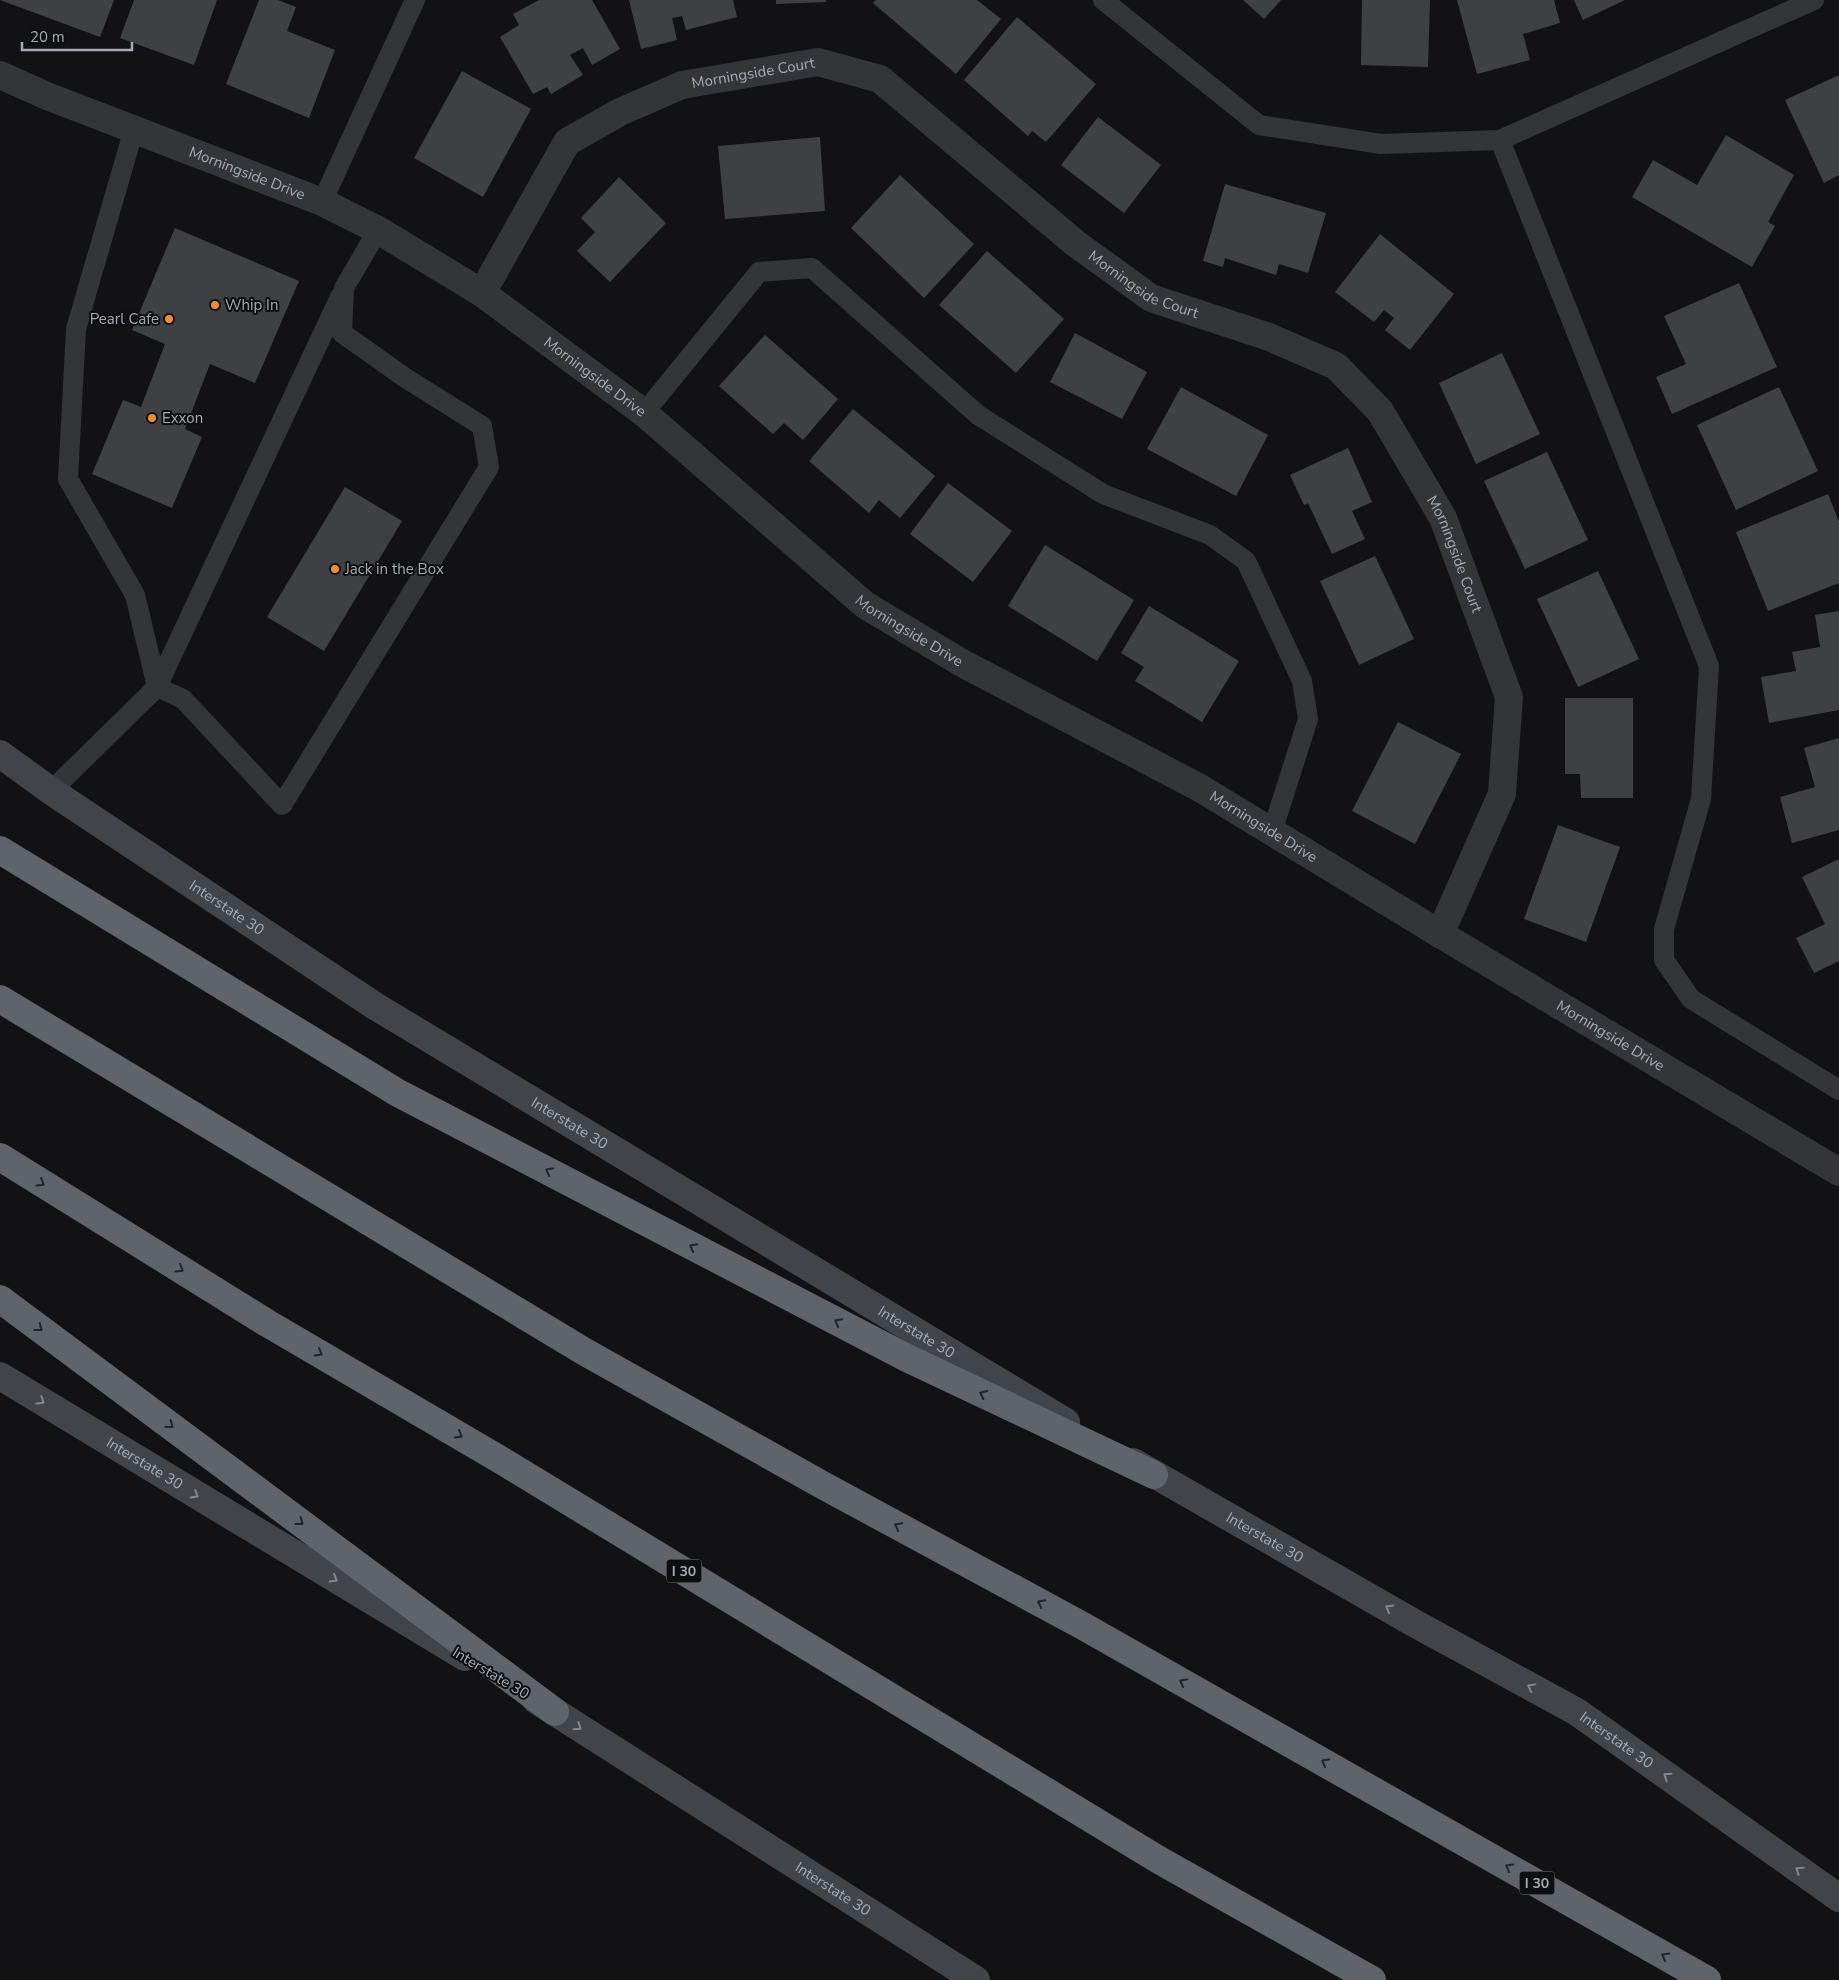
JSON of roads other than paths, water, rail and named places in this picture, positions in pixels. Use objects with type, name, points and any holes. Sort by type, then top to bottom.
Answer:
[{"type":"highway","points":[[0,850],[398,1093],[907,1358],[1154,1475]]},
{"type":"highway","name":"I 30","points":[[0,998],[585,1352],[826,1487],[1083,1626],[1707,1980]]},
{"type":"highway","name":"I 30","points":[[0,1157],[267,1323],[513,1467],[1160,1860],[1372,1980]]},
{"type":"highway","points":[[0,1299],[555,1712]]},
{"type":"main road","name":"Interstate 30","points":[[0,754],[50,791],[375,1006],[1154,1475],[1414,1623],[1577,1712],[1839,1898]]},
{"type":"main road","name":"Interstate 30","points":[[0,1376],[555,1712],[949,1970],[976,1980]]},
{"type":"street","name":"Morningside Court","points":[[482,293],[567,142],[620,112],[682,85],[818,62],[880,79],[1075,243],[1151,298],[1268,337],[1336,366],[1380,411],[1443,518],[1509,697],[1502,794],[1440,934]]},
{"type":"street","name":"Morningside Drive","points":[[0,75],[48,96],[322,202],[378,230],[482,293],[644,413],[865,605],[962,663],[1200,788],[1440,934],[1839,1172]]},
{"type":"lane","points":[[322,202],[415,0]]},
{"type":"lane","points":[[1103,0],[1259,125],[1381,144],[1500,140],[1814,0]]},
{"type":"lane","points":[[134,129],[76,328],[68,479],[135,595],[157,687]]},
{"type":"lane","points":[[1500,140],[1709,666],[1701,799],[1664,929],[1664,960],[1691,999],[1839,1090]]},
{"type":"lane","points":[[50,791],[157,687],[344,288],[378,230]]},
{"type":"lane","points":[[644,413],[758,272],[812,268],[978,415],[1103,494],[1210,535],[1246,561],[1302,682],[1308,719],[1272,832]]},
{"type":"lane","points":[[157,687],[183,699],[282,805],[489,467],[482,426],[404,377],[342,334],[344,288]]},
{"type":"place","name":"Whip In","points":[[215,305]]},
{"type":"place","name":"Pearl Cafe","points":[[169,319]]},
{"type":"place","name":"Exxon","points":[[152,418]]},
{"type":"place","name":"Jack in the Box","points":[[335,569]]}]
